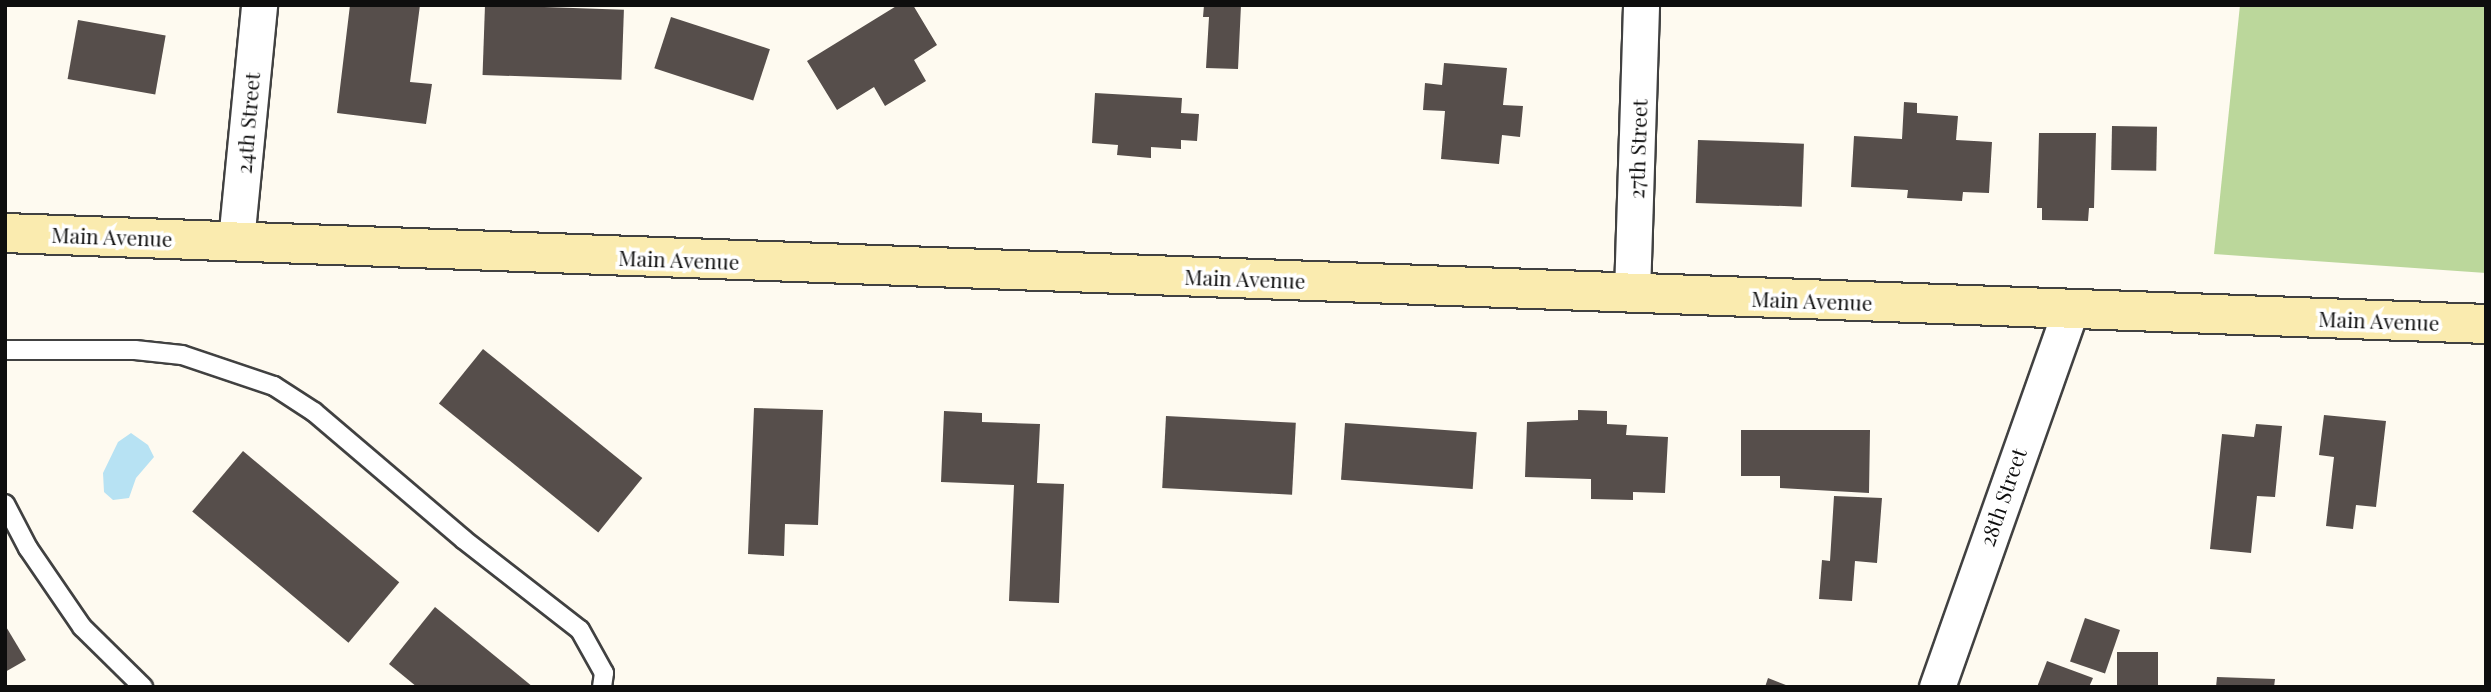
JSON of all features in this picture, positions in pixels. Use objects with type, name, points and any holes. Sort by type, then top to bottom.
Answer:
[{"type":"main road","name":"Main Avenue","points":[[5,233],[2486,324]]},
{"type":"street","name":"24th Street","points":[[236,241],[259,5]]},
{"type":"street","name":"27th Street","points":[[1632,293],[1641,5]]},
{"type":"street","name":"28th Street","points":[[1937,687],[2071,309]]},
{"type":"lane","points":[[5,349],[135,350],[182,355],[274,386],[314,412],[463,539],[580,630],[604,673],[602,687]]},
{"type":"lane","points":[[5,504],[28,548],[82,626],[143,687]]},
{"type":"green space","points":[[2240,5],[2486,5],[2486,273],[2214,254]]},
{"type":"water","points":[[131,433],[148,445],[154,457],[136,478],[129,498],[113,500],[104,492],[103,473],[118,442]]},
{"type":"building","points":[[350,5],[420,5],[410,82],[432,84],[426,124],[337,113]]},
{"type":"building","points":[[485,5],[624,10],[621,80],[483,75]]},
{"type":"building","points":[[898,5],[913,5],[937,45],[914,60],[926,81],[885,106],[874,87],[837,110],[807,61]]},
{"type":"building","points":[[1204,5],[1241,5],[1238,69],[1206,68],[1209,17],[1203,17]]},
{"type":"building","points":[[671,17],[770,49],[753,100],[654,68]]},
{"type":"building","points":[[78,20],[166,35],[155,95],[68,79]]},
{"type":"building","points":[[1444,63],[1507,68],[1503,105],[1523,106],[1520,137],[1502,135],[1499,164],[1441,159],[1445,111],[1423,110],[1425,83],[1442,85]]},
{"type":"building","points":[[1095,93],[1182,98],[1181,113],[1199,114],[1197,141],[1181,140],[1181,149],[1151,147],[1151,158],[1117,155],[1118,145],[1092,143]]},
{"type":"building","points":[[1904,102],[1917,103],[1917,113],[1958,116],[1956,140],[1992,142],[1989,193],[1963,192],[1962,201],[1907,198],[1908,190],[1851,187],[1854,136],[1902,139]]},
{"type":"building","points":[[2112,126],[2157,127],[2156,171],[2111,170]]},
{"type":"building","points":[[2039,133],[2096,133],[2094,208],[2089,208],[2088,221],[2042,220],[2042,208],[2037,208]]},
{"type":"building","points":[[1698,140],[1804,144],[1802,207],[1696,203]]},
{"type":"building","points":[[483,349],[642,478],[598,532],[439,403]]},
{"type":"building","points":[[754,408],[823,410],[818,525],[785,524],[784,556],[748,554]]},
{"type":"building","points":[[1578,410],[1607,411],[1607,424],[1627,425],[1626,435],[1668,437],[1665,493],[1633,492],[1633,500],[1591,499],[1591,479],[1525,477],[1527,422],[1578,420]]},
{"type":"building","points":[[944,411],[982,413],[982,422],[1040,424],[1037,483],[1064,484],[1059,603],[1009,601],[1014,485],[941,482]]},
{"type":"building","points":[[2324,415],[2386,421],[2376,507],[2356,505],[2353,529],[2326,526],[2334,457],[2319,455]]},
{"type":"building","points":[[1166,416],[1296,423],[1292,495],[1162,488]]},
{"type":"building","points":[[1345,423],[1477,432],[1473,489],[1341,480]]},
{"type":"building","points":[[2256,424],[2282,426],[2275,497],[2257,496],[2251,553],[2210,549],[2222,434],[2254,437]]},
{"type":"building","points":[[1741,430],[1870,430],[1869,493],[1780,488],[1780,476],[1741,476]]},
{"type":"building","points":[[243,451],[399,582],[348,643],[192,512]]},
{"type":"building","points":[[1834,496],[1882,498],[1877,563],[1855,561],[1852,601],[1819,599],[1822,560],[1830,561]]},
{"type":"building","points":[[435,607],[533,687],[417,687],[389,664]]},
{"type":"building","points":[[2085,618],[2120,630],[2105,674],[2070,661]]},
{"type":"building","points":[[5,625],[26,660],[5,672]]},
{"type":"building","points":[[2117,652],[2158,652],[2158,687],[2117,687]]},
{"type":"building","points":[[2047,661],[2093,678],[2089,687],[2037,687]]},
{"type":"building","points":[[2217,677],[2275,679],[2274,687],[2216,687]]},
{"type":"building","points":[[1768,678],[1791,687],[1765,687]]}]
